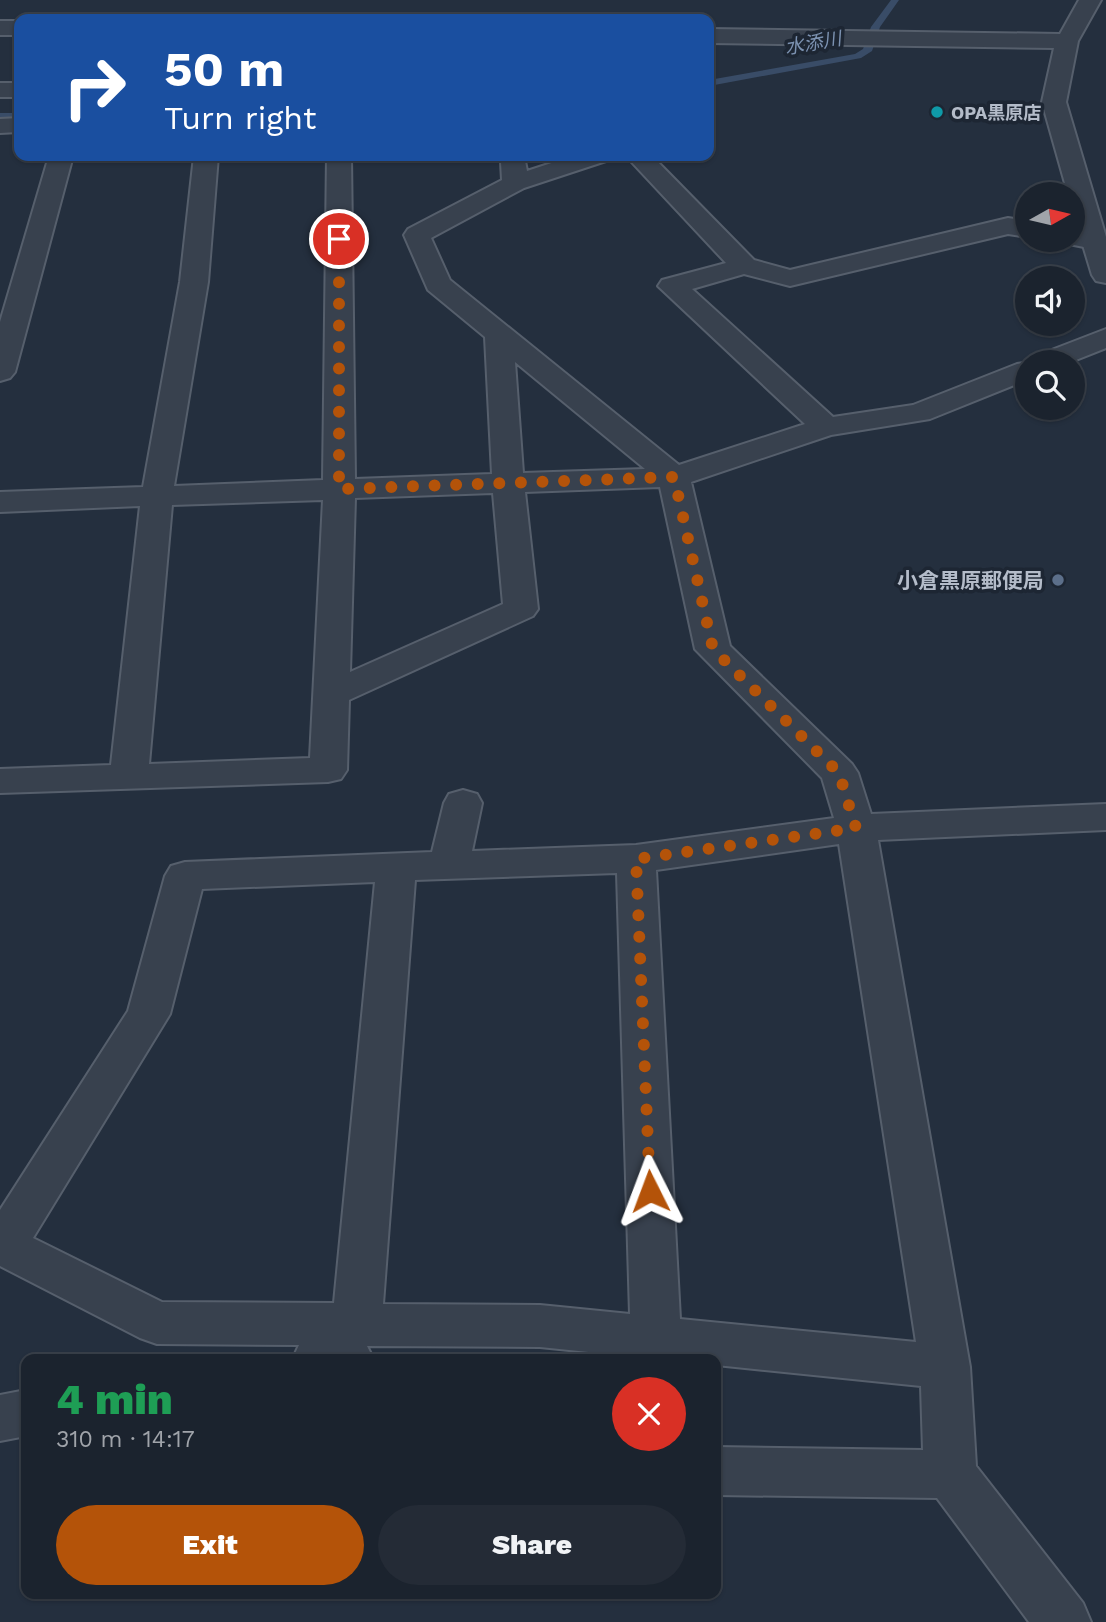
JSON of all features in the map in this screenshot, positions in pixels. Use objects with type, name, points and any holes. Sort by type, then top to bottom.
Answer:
[{"type":"street","points":[[1071,182],[1054,103],[1067,41],[1090,0]]},
{"type":"street","points":[[714,36],[1067,41]]},
{"type":"street","points":[[0,372],[60,161]]},
{"type":"street","points":[[129,777],[157,495],[194,282],[206,161]]},
{"type":"street","points":[[0,781],[328,770],[339,489],[339,161]]},
{"type":"street","points":[[564,161],[512,169],[417,235],[438,284],[674,477],[713,649],[839,773],[856,828],[944,1367],[950,1474],[1063,1622]]},
{"type":"street","points":[[643,161],[744,266]]},
{"type":"street","points":[[826,427],[672,286],[744,266],[790,278],[1008,226],[1015,227]]},
{"type":"street","points":[[1085,242],[1106,275]]},
{"type":"street","points":[[331,694],[521,608],[508,483],[499,333]]},
{"type":"street","points":[[1076,350],[1106,338]]},
{"type":"street","points":[[0,502],[674,477],[826,427],[919,413],[1015,375]]},
{"type":"street","points":[[449,865],[463,803]]},
{"type":"street","points":[[944,1367],[540,1326],[353,1342],[157,1323],[3,1245],[149,1014],[185,876],[636,859],[856,828],[1106,817]]},
{"type":"street","points":[[636,859],[656,1338]]},
{"type":"street","points":[[339,1354],[353,1342],[396,867]]},
{"type":"street","points":[[0,1418],[21,1414]]},
{"type":"street","points":[[721,1471],[950,1474]]},
{"type":"waterway","name":"水添川","points":[[714,82],[858,56],[867,51],[876,27],[895,0]]},
{"type":"waterway","name":"水添川","points":[[0,116],[14,116]]},
{"type":"place","name":"OPA黒原店","points":[[937,112]]},
{"type":"place","name":"小倉黒原郵便局","points":[[1058,580]]},
{"type":"route","points":[[339,239],[339,489],[674,477],[713,649],[839,773],[856,828],[636,859],[650,1191]]}]
